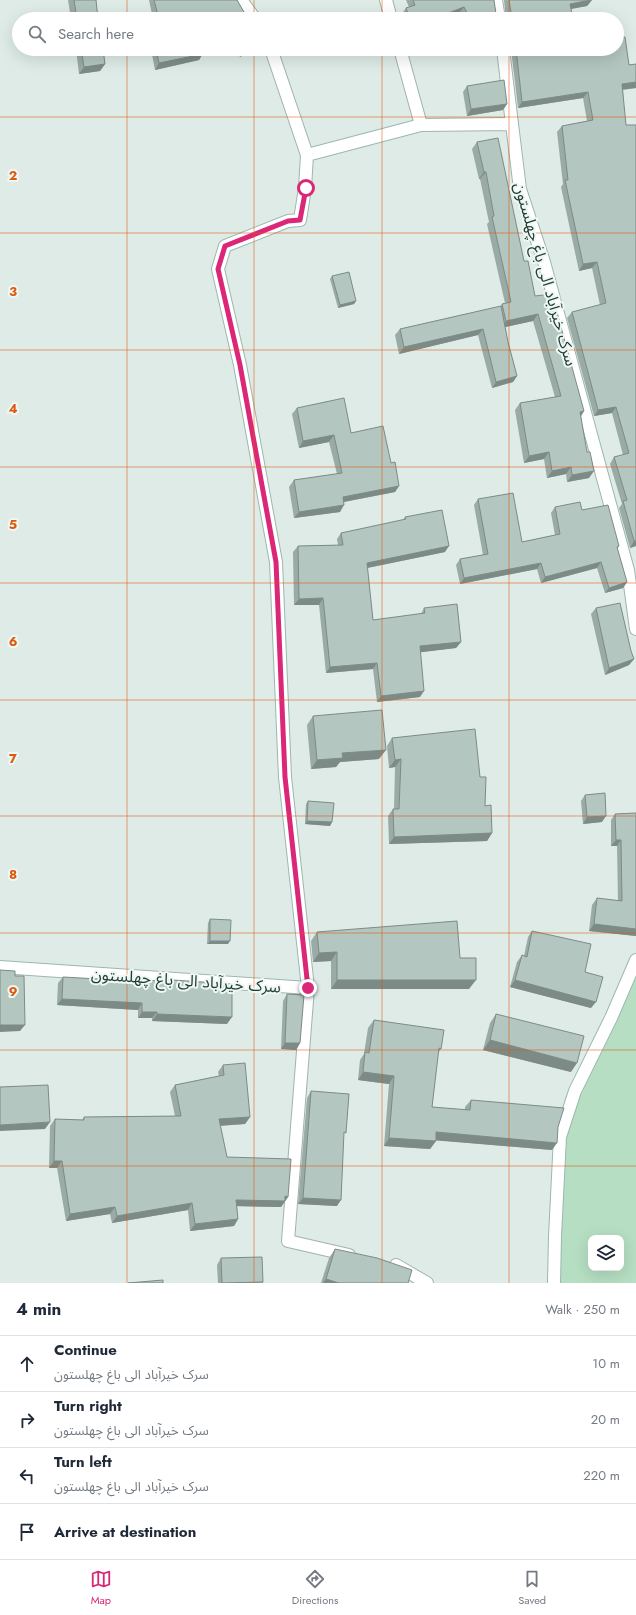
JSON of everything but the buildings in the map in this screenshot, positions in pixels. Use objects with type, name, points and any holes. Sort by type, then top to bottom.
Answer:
[{"type":"street","points":[[240,0],[249,12]]},
{"type":"street","points":[[386,0],[389,12]]},
{"type":"street","points":[[496,0],[498,12]]},
{"type":"street","points":[[273,56],[307,155],[306,188],[300,220],[288,221],[225,246],[218,269],[240,365],[276,562],[285,777],[308,988],[288,1241],[360,1257]]},
{"type":"street","points":[[402,56],[421,125]]},
{"type":"street","name":"سرک خیرآباد الی باغ چهلستون","points":[[504,56],[520,189],[544,262],[632,568],[636,629]]},
{"type":"street","points":[[307,155],[421,125],[512,124]]},
{"type":"street","points":[[554,1283],[560,1137],[575,1091],[611,1018],[636,960]]},
{"type":"street","name":"سرک خیرآباد الی باغ چهلستون","points":[[0,967],[308,988]]},
{"type":"street","points":[[382,1262],[398,1266],[427,1283]]},
{"type":"green space","points":[[636,960],[636,1283],[554,1283],[560,1137]]},
{"type":"route","points":[[306,188],[300,220],[288,221],[225,246],[218,269],[240,365],[276,562],[285,777],[308,988]]}]
